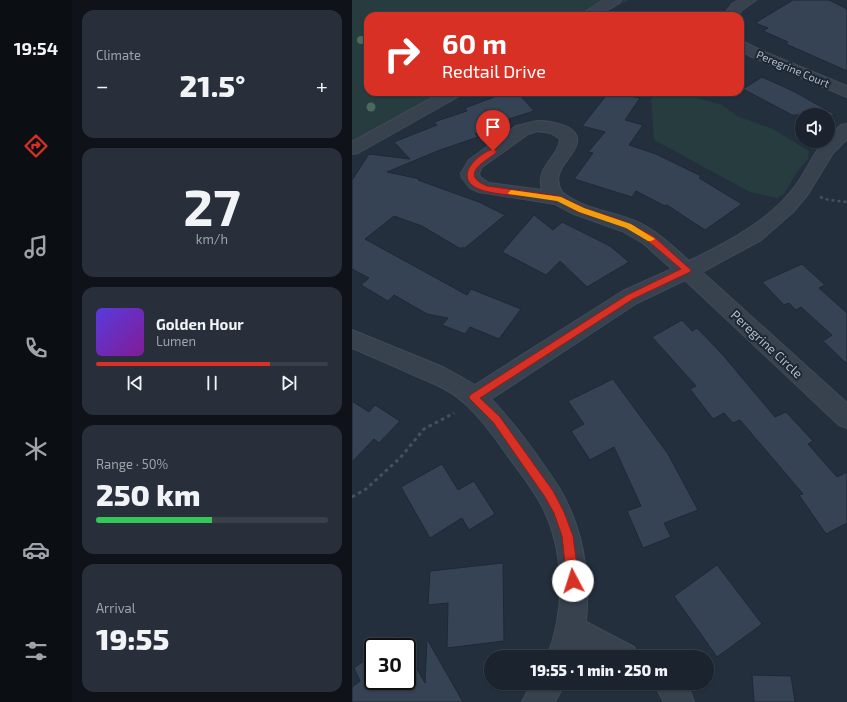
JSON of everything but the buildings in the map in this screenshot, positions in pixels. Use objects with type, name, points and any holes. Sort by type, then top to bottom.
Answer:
[{"type":"street","points":[[594,12],[614,0]]},
{"type":"street","points":[[733,12],[737,7],[749,0]]},
{"type":"street","name":"Peregrine Court","points":[[744,46],[755,53],[847,92]]},
{"type":"street","points":[[352,149],[448,96]]},
{"type":"street","name":"Peregrine Circle","points":[[559,199],[550,189],[550,170],[568,144],[568,137],[556,128],[537,126],[522,130],[475,164],[470,173],[471,178],[476,184],[485,188],[559,199],[581,210],[629,226],[650,238],[687,270],[847,418]]},
{"type":"street","points":[[464,406],[630,297],[729,250],[754,235],[786,208],[802,190],[826,150],[847,129]]},
{"type":"street","points":[[352,339],[450,380],[465,390],[464,406]]},
{"type":"street","points":[[464,406],[496,420],[549,494],[558,512],[567,536],[574,595],[570,630],[564,650]]},
{"type":"street","points":[[570,630],[610,650]]},
{"type":"street","points":[[536,702],[545,690]]},
{"type":"street","points":[[674,690],[679,702]]},
{"type":"path","points":[[819,196],[829,200],[847,202]]},
{"type":"path","points":[[352,497],[366,490],[400,458],[424,429],[464,406]]},
{"type":"green space","points":[[352,0],[629,0],[605,12],[364,12],[364,96],[449,96],[352,154]]},
{"type":"green space","points":[[658,96],[690,96],[722,105],[737,116],[773,129],[795,142],[795,148],[804,148],[809,151],[808,159],[797,172],[784,194],[777,198],[750,192],[654,140],[651,98]]},
{"type":"slow traffic","points":[[511,193],[559,199],[562,202],[581,210],[612,219],[629,226],[651,239]]},
{"type":"route","points":[[493,151],[473,166],[470,173],[471,178],[476,184],[485,188],[559,199],[562,202],[581,210],[621,222],[650,238],[687,270],[630,297],[473,398],[496,420],[549,494],[567,536],[573,581]]}]
